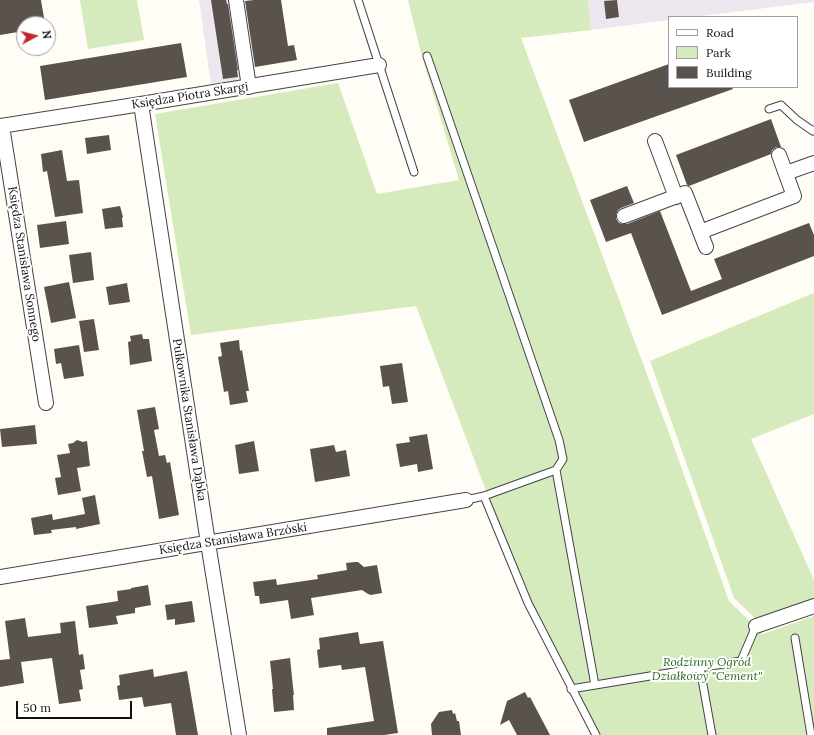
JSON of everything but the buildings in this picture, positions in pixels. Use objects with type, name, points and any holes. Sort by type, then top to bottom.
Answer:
[{"type":"street","points":[[236,0],[249,87]]},
{"type":"street","name":"Księdza Piotra Skargi","points":[[1,126],[379,65]]},
{"type":"street","name":"Pułkownika Stanisława Dąbka","points":[[141,104],[239,735]]},
{"type":"street","name":"Księdza Stanisława Sonnego","points":[[1,126],[46,403]]},
{"type":"street","points":[[655,141],[676,197]]},
{"type":"street","points":[[700,232],[794,196],[779,155]]},
{"type":"street","points":[[786,173],[814,162]]},
{"type":"street","points":[[624,216],[685,193],[706,247]]},
{"type":"street","name":"Księdza Stanisława Brzóski","points":[[0,578],[466,500]]},
{"type":"street","points":[[756,626],[814,606]]},
{"type":"lane","points":[[358,0],[414,172]]},
{"type":"lane","points":[[427,56],[559,440],[562,459],[556,470],[595,685]]},
{"type":"lane","points":[[769,109],[781,105],[797,120],[813,131],[814,130]]},
{"type":"lane","points":[[466,500],[484,496],[556,470]]},
{"type":"lane","points":[[484,496],[528,603],[596,735]]},
{"type":"lane","points":[[572,689],[741,661],[756,626]]},
{"type":"lane","points":[[795,638],[811,735]]},
{"type":"lane","points":[[700,668],[712,735]]},
{"type":"shaded area","points":[[199,0],[228,0],[240,81],[211,85]]},
{"type":"shaded area","points":[[588,0],[814,0],[814,2],[702,16],[668,16],[668,20],[591,30]]},
{"type":"green space","points":[[80,0],[137,0],[144,40],[88,49]]},
{"type":"green space","name":"Rodzinny Ogród Działkowy \"Cement\"","points":[[408,0],[588,0],[591,30],[521,38],[669,433],[729,601],[763,634],[814,616],[814,735],[600,735],[545,632],[490,501],[416,306],[191,335],[155,114],[338,83],[377,194],[459,180],[421,53]]},
{"type":"green space","points":[[814,293],[814,414],[751,439],[814,580],[814,601],[757,620],[734,598],[650,361]]}]
